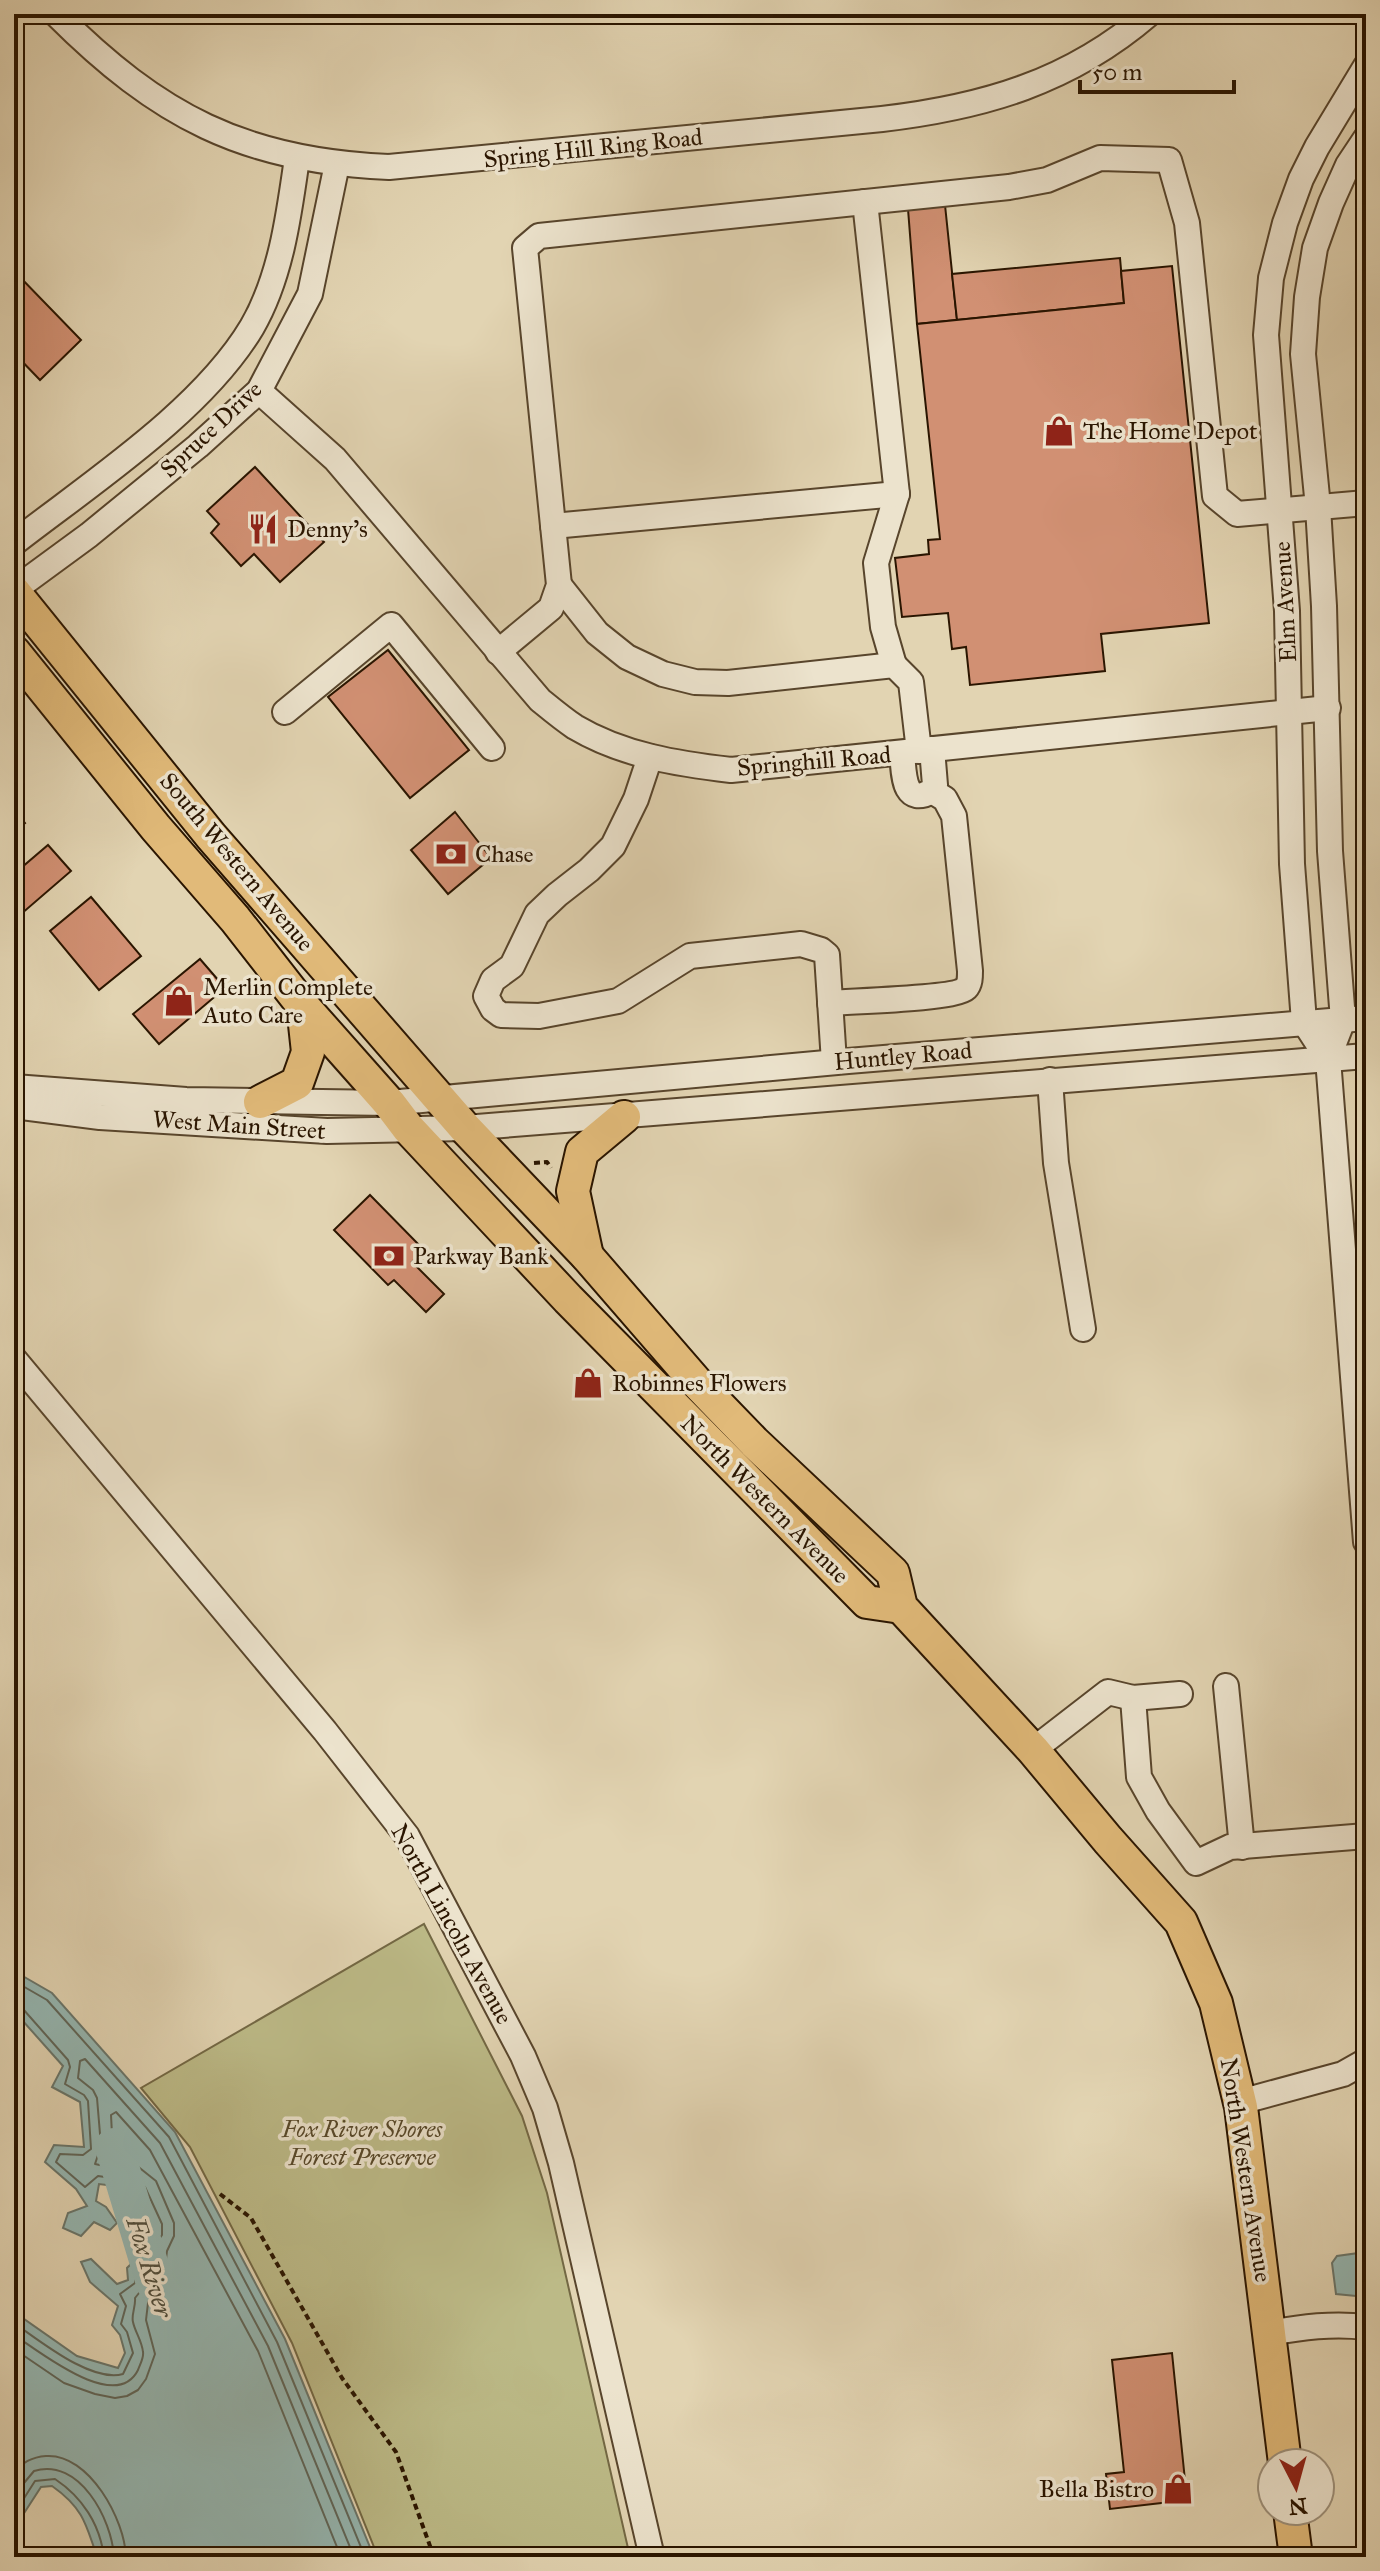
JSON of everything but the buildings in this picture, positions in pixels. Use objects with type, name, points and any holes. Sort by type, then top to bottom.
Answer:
[{"type":"main road","name":"South Western Avenue","points":[[14,591],[211,836],[465,1128]]},
{"type":"main road","name":"South Western Avenue","points":[[14,652],[303,1006],[408,1128]]},
{"type":"main road","points":[[260,1102],[297,1083],[308,1052],[303,1006]]},
{"type":"main road","points":[[587,1256],[573,1191],[582,1152],[624,1117]]},
{"type":"main road","name":"North Western Avenue","points":[[408,1128],[568,1299],[867,1602],[901,1607]]},
{"type":"main road","name":"North Western Avenue","points":[[465,1128],[587,1256],[697,1383],[754,1442],[893,1573],[901,1607],[1033,1750],[1181,1922],[1216,2003],[1240,2102],[1283,2447]]},
{"type":"main road","points":[[1292,2527],[1296,2557]]},
{"type":"street","name":"Spring Hill Ring Road","points":[[56,14],[102,57],[173,111],[217,133],[297,158],[389,167],[935,113],[989,101],[1057,75],[1113,43],[1149,14]]},
{"type":"street","name":"Elm Avenue","points":[[1366,66],[1301,179],[1285,223],[1271,278],[1266,335],[1287,611],[1292,864],[1304,1022],[1328,1059],[1366,1542]]},
{"type":"street","name":"Elm Avenue","points":[[1328,1059],[1355,1019],[1330,851],[1328,708],[1318,507],[1303,354],[1307,297],[1315,248],[1348,165],[1366,138]]},
{"type":"street","points":[[1317,147],[1348,165]]},
{"type":"street","name":"Spruce Drive","points":[[14,543],[184,409],[229,362],[253,326],[270,286],[287,228],[297,158]]},
{"type":"street","points":[[498,652],[551,608],[559,585],[525,248],[539,236],[1009,187],[1047,180],[1100,158],[1169,160],[1187,223],[1215,496],[1237,514],[1366,503]]},
{"type":"street","name":"Spruce Drive","points":[[14,591],[137,496],[259,391],[310,294],[337,164]]},
{"type":"street","points":[[830,1003],[939,996],[963,991],[969,985],[970,971],[954,816],[945,799],[932,791],[935,785],[918,751],[911,682],[894,665],[883,627],[876,563],[897,494],[865,202]]},
{"type":"street","name":"Springhill Road","points":[[259,391],[335,459],[540,700],[575,727],[611,744],[650,757],[731,770],[1328,708]]},
{"type":"street","points":[[553,526],[897,494]]},
{"type":"street","points":[[559,585],[597,633],[627,657],[663,674],[695,682],[728,683],[894,665]]},
{"type":"street","points":[[285,712],[391,625],[492,748]]},
{"type":"street","points":[[650,757],[636,799],[613,846],[537,914],[512,966],[493,980],[486,996],[493,1009],[501,1015],[539,1016],[618,1001],[690,956],[801,944],[827,955],[834,1062]]},
{"type":"street","name":"Huntley Road","points":[[440,1100],[834,1062],[1355,1019]]},
{"type":"street","name":"Huntley Road","points":[[465,1128],[1366,1056]]},
{"type":"street","points":[[1050,1080],[1056,1163],[1083,1329]]},
{"type":"street","name":"West Main Street","points":[[14,1087],[101,1095],[260,1102],[389,1103],[440,1100]]},
{"type":"street","name":"West Main Street","points":[[14,1106],[100,1117],[327,1131],[465,1128]]},
{"type":"street","name":"North Lincoln Avenue","points":[[14,1359],[363,1778],[392,1814],[427,1871],[523,2056],[545,2108],[561,2163],[652,2557]]},
{"type":"street","points":[[1226,1686],[1242,1847]]},
{"type":"street","points":[[1033,1750],[1108,1692],[1133,1698],[1180,1694]]},
{"type":"street","points":[[1133,1698],[1139,1777],[1158,1811],[1196,1863],[1230,1847],[1366,1836]]},
{"type":"street","points":[[1240,2102],[1343,2074],[1366,2061]]},
{"type":"street","points":[[1270,2333],[1344,2324],[1366,2327]]},
{"type":"path","points":[[531,1163],[546,1160],[551,1168]]},
{"type":"path","points":[[220,2194],[251,2218],[342,2378],[396,2452],[434,2557]]},
{"type":"green space","name":"Fox River Shores Forest Preserve","points":[[424,1924],[522,2116],[547,2193],[630,2557],[378,2557],[292,2343],[190,2147],[141,2088]]},
{"type":"water","points":[[14,1971],[52,1993],[175,2132],[285,2339],[374,2557],[97,2557],[77,2509],[52,2486],[41,2487],[19,2521],[18,2543],[14,2546],[14,2312],[77,2356],[118,2368],[125,2353],[120,2335],[112,2325],[118,2306],[90,2282],[81,2262],[91,2259],[117,2284],[128,2280],[127,2268],[137,2258],[130,2234],[146,2230],[135,2212],[133,2201],[115,2186],[99,2184],[96,2201],[106,2207],[117,2223],[110,2230],[94,2222],[81,2236],[63,2228],[68,2213],[87,2206],[76,2189],[45,2162],[54,2145],[84,2147],[80,2102],[52,2087],[63,2066],[14,2011]]},
{"type":"water","points":[[1366,2252],[1366,2297],[1336,2294],[1332,2263],[1337,2256]]},
{"type":"waterway","name":"Fox River","points":[[114,2147],[155,2283]]},
{"type":"place","name":"The Home Depot","points":[[1059,431]]},
{"type":"place","name":"Denny's","points":[[263,529]]},
{"type":"place","name":"Chase","points":[[451,854]]},
{"type":"place","name":"Merlin Complete Auto Care","points":[[179,1001]]},
{"type":"place","name":"Parkway Bank","points":[[389,1256]]},
{"type":"place","name":"Robinnes Flowers","points":[[588,1383]]},
{"type":"place","name":"Bella Bistro","points":[[1178,2489]]}]
